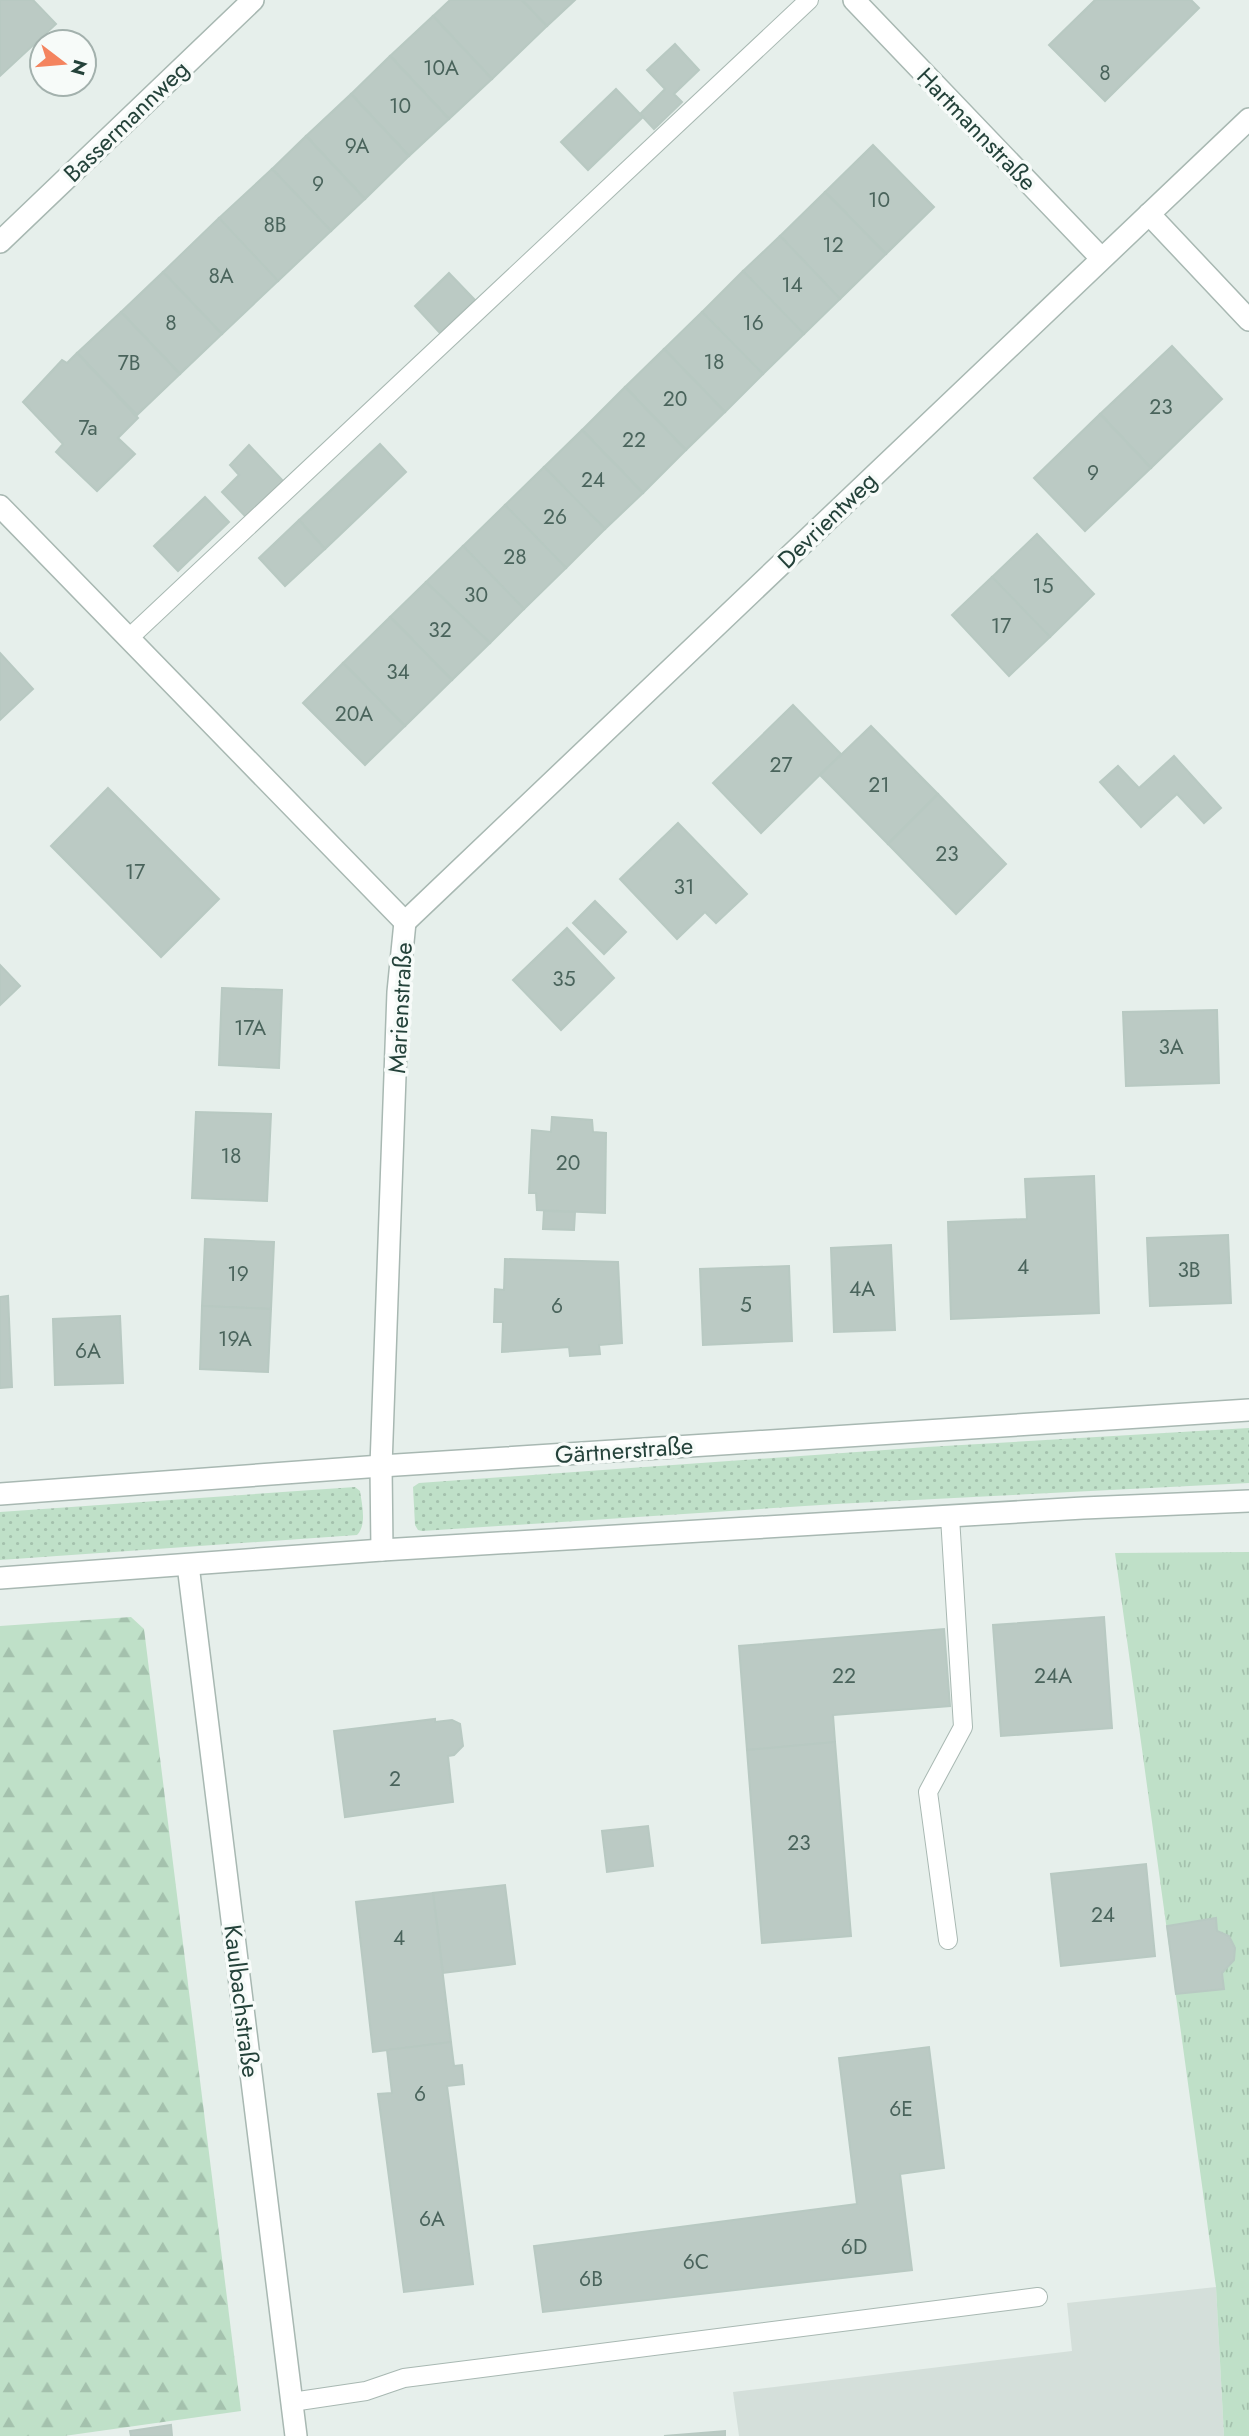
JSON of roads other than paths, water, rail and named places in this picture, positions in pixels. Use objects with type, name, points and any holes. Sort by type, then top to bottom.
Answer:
[{"type":"street","name":"Bassermannweg","points":[[0,242],[253,0]]},
{"type":"street","name":"Hartmannstraße","points":[[854,0],[1101,258]]},
{"type":"street","name":"Devrientweg","points":[[405,922],[1249,119]]},
{"type":"street","points":[[1149,214],[1249,320]]},
{"type":"street","name":"Marienstraße","points":[[0,506],[405,922],[398,992],[382,1466],[382,1550]]},
{"type":"street","name":"Gärtnerstraße","points":[[0,1494],[382,1466],[1249,1410]]},
{"type":"street","points":[[0,1578],[382,1550],[1249,1501]]},
{"type":"street","name":"Kaulbachstraße","points":[[188,1566],[296,2436]]},
{"type":"lane","points":[[129,638],[809,0]]},
{"type":"lane","points":[[948,1940],[928,1792],[963,1727],[950,1517]]},
{"type":"lane","points":[[292,2402],[366,2391],[404,2378],[1038,2297]]}]
